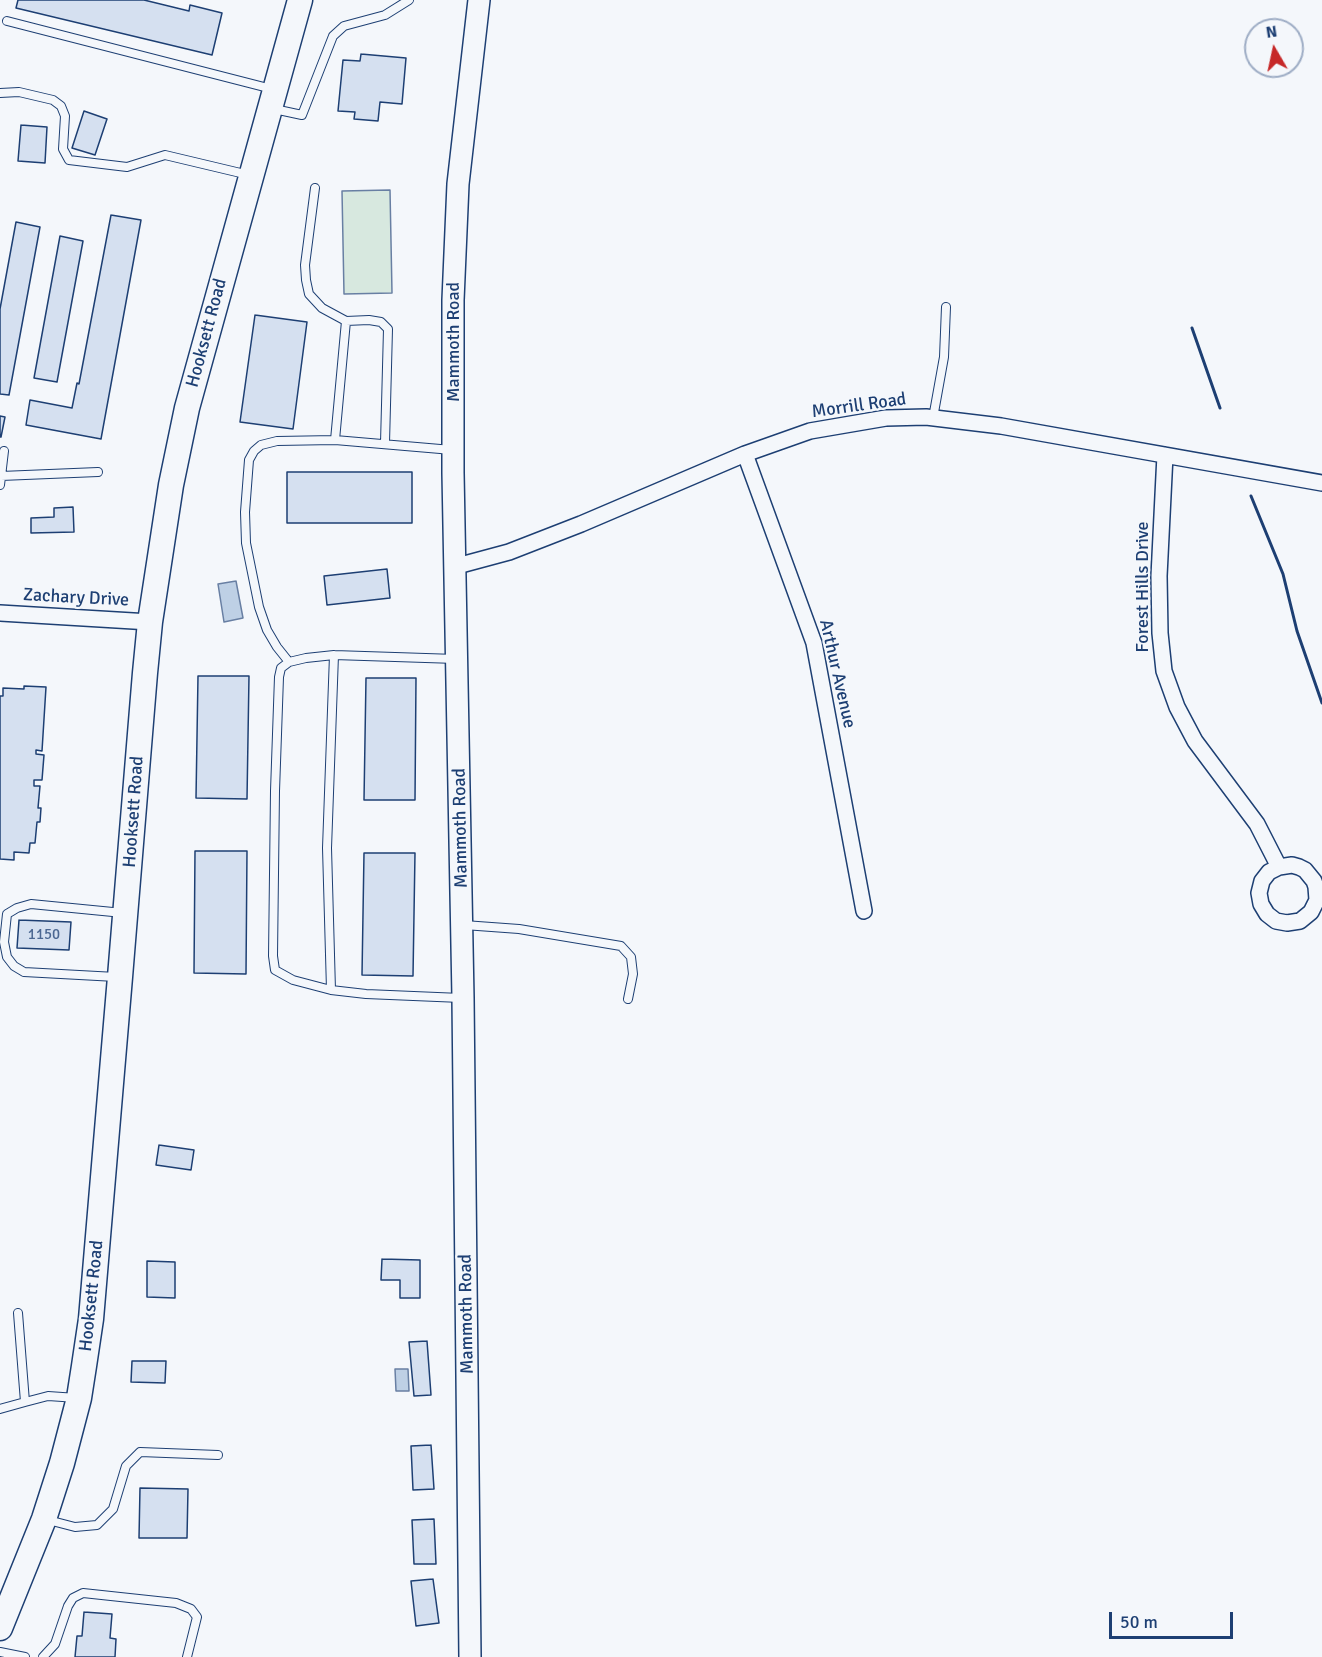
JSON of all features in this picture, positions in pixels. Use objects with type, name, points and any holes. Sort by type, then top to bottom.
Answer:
[{"type":"main road","name":"Hooksett Road","points":[[0,1628],[44,1519],[79,1398],[90,1320],[150,622],[171,485],[187,408],[300,0]]},
{"type":"main road","name":"Mammoth Road","points":[[470,1657],[457,566],[453,450],[453,300],[458,184],[479,0]]},
{"type":"street","name":"Morrill Road","points":[[457,566],[509,552],[745,454],[810,431],[886,418],[933,418],[1001,426],[1322,483]]},
{"type":"street","name":"Arthur Avenue","points":[[745,454],[814,643],[864,911]]},
{"type":"street","name":"Forest Hills Drive","points":[[1166,455],[1159,576],[1160,633],[1164,671],[1177,707],[1195,741],[1257,824],[1279,867]]},
{"type":"street","name":"Zachary Drive","points":[[0,613],[150,622]]},
{"type":"lane","points":[[7,21],[274,99],[302,115],[333,36],[344,26],[385,15],[409,0]]},
{"type":"lane","points":[[0,93],[19,92],[52,100],[61,106],[64,116],[63,149],[69,160],[127,167],[165,154],[251,175]]},
{"type":"lane","points":[[315,188],[305,265],[309,294],[322,308],[346,321],[381,322],[388,329],[385,443]]},
{"type":"lane","points":[[933,418],[944,357],[946,307]]},
{"type":"lane","points":[[335,440],[346,321]]},
{"type":"lane","points":[[289,662],[267,630],[253,583],[246,543],[245,512],[249,460],[254,451],[261,445],[285,441],[335,440],[453,450]]},
{"type":"lane","points":[[0,485],[4,451]]},
{"type":"lane","points":[[1,476],[98,471]]},
{"type":"lane","points":[[331,990],[327,848],[334,655]]},
{"type":"lane","points":[[458,659],[334,655],[289,662],[281,668],[275,791],[273,956],[275,970],[293,980],[331,990],[366,994],[463,998]]},
{"type":"lane","points":[[120,977],[24,972],[14,966],[7,957],[4,942],[7,914],[31,904],[126,914]]},
{"type":"lane","points":[[462,925],[519,929],[621,946],[631,957],[633,974],[628,999]]},
{"type":"lane","points":[[18,1313],[24,1402]]},
{"type":"lane","points":[[0,1409],[48,1396],[79,1398]]},
{"type":"lane","points":[[44,1519],[75,1527],[97,1526],[113,1509],[126,1466],[140,1452],[218,1455]]},
{"type":"lane","points":[[43,1657],[55,1644],[73,1598],[83,1593],[176,1603],[191,1609],[197,1617],[187,1657]]},
{"type":"lane","points":[[0,1652],[25,1657]]},
{"type":"shaded area","points":[[390,190],[392,293],[344,294],[342,191]]},
{"type":"water","points":[[236,581],[243,618],[224,622],[218,584]]},
{"type":"water","points":[[395,1369],[408,1369],[409,1391],[396,1391]]},
{"type":"building","points":[[18,0],[144,0],[189,11],[190,5],[222,13],[212,55],[16,8]]},
{"type":"building","points":[[361,54],[406,58],[402,104],[380,102],[378,121],[354,119],[355,112],[338,111],[343,60],[360,61]]},
{"type":"building","points":[[84,111],[107,119],[95,155],[72,148]]},
{"type":"building","points":[[21,125],[47,127],[45,163],[18,161]]},
{"type":"building","points":[[111,215],[141,220],[101,439],[26,425],[30,400],[72,408],[77,383],[79,384]]},
{"type":"building","points":[[16,222],[40,227],[9,395],[0,394],[0,309]]},
{"type":"building","points":[[60,236],[83,241],[57,382],[34,378]]},
{"type":"building","points":[[255,315],[307,322],[293,429],[240,422]]},
{"type":"building","points":[[0,416],[5,417],[1,437],[0,437]]},
{"type":"building","points":[[287,472],[412,472],[412,523],[287,523]]},
{"type":"building","points":[[73,507],[74,532],[31,533],[31,518],[54,517],[54,508]]},
{"type":"building","points":[[387,569],[390,598],[327,605],[324,576]]},
{"type":"building","points":[[198,676],[249,676],[247,799],[196,798]]},
{"type":"building","points":[[366,678],[416,678],[415,800],[364,800]]},
{"type":"building","points":[[24,686],[46,687],[42,751],[36,750],[36,754],[44,755],[42,780],[34,780],[34,786],[40,786],[38,808],[41,808],[40,822],[37,822],[35,843],[30,843],[29,853],[14,852],[14,860],[0,859],[0,696],[3,696],[3,688],[24,689]]},
{"type":"building","points":[[195,851],[247,851],[246,974],[194,973]]},
{"type":"building","points":[[364,853],[415,853],[413,976],[362,975]]},
{"type":"building","points":[[19,920],[71,922],[69,950],[17,948]]},
{"type":"building","points":[[159,1145],[194,1150],[191,1170],[156,1165]]},
{"type":"building","points":[[382,1259],[420,1260],[420,1298],[400,1298],[400,1280],[381,1280]]},
{"type":"building","points":[[147,1261],[175,1262],[175,1298],[147,1297]]},
{"type":"building","points":[[427,1341],[431,1395],[414,1396],[409,1342]]},
{"type":"building","points":[[132,1361],[166,1361],[165,1383],[131,1382]]},
{"type":"building","points":[[431,1445],[434,1489],[413,1490],[411,1446]]},
{"type":"building","points":[[140,1488],[188,1489],[187,1538],[139,1538]]},
{"type":"building","points":[[434,1519],[436,1564],[414,1564],[412,1520]]},
{"type":"building","points":[[433,1579],[439,1623],[416,1626],[411,1581]]},
{"type":"building","points":[[84,1612],[112,1614],[110,1638],[116,1639],[115,1657],[75,1657],[77,1636],[82,1636]]},
{"type":"wall","points":[[1192,328],[1220,408]]},
{"type":"wall","points":[[1251,496],[1283,574],[1297,631],[1322,703]]}]
